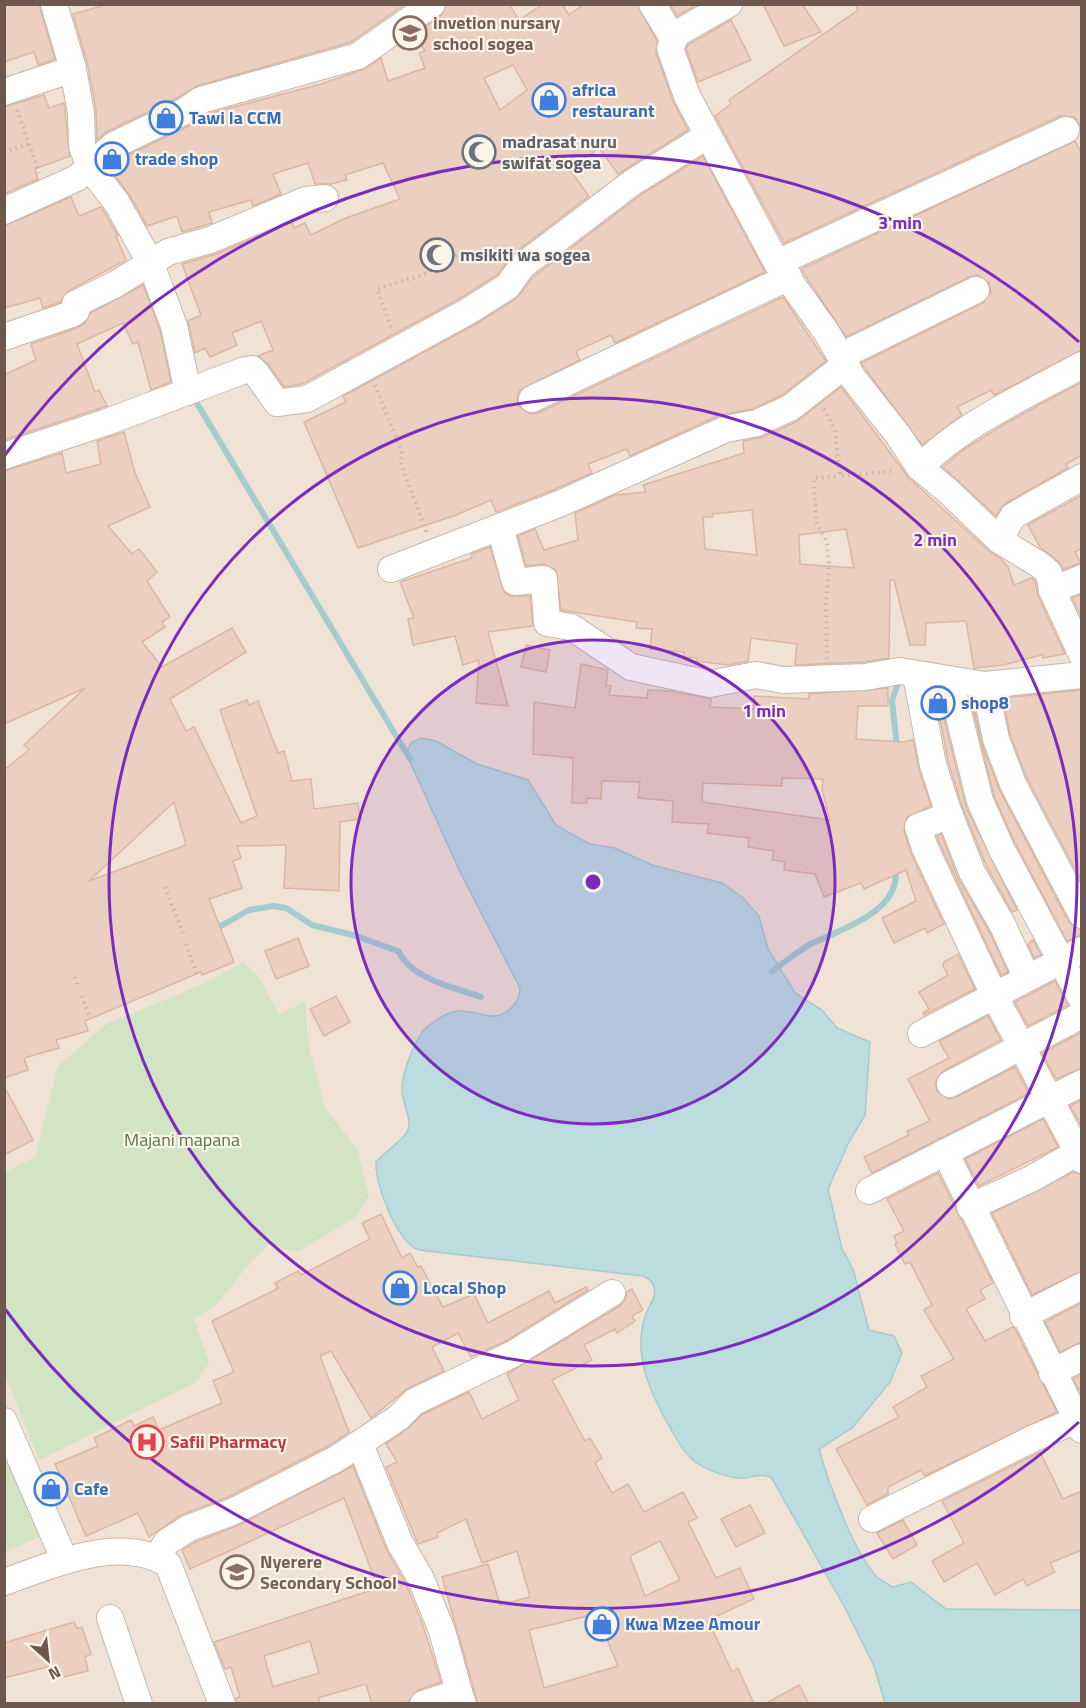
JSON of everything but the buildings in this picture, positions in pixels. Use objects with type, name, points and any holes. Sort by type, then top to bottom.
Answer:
[{"type":"street","points":[[54,4],[73,69],[81,113],[82,146],[90,168],[160,258],[174,326],[194,390]]},
{"type":"street","points":[[4,212],[77,178],[114,145],[185,111],[201,100],[358,56],[432,4]]},
{"type":"street","points":[[652,4],[674,40]]},
{"type":"street","points":[[729,4],[676,34],[670,48],[675,66],[707,136],[783,270],[843,361],[920,468],[947,490],[999,540],[1049,573],[1052,590],[1082,655]]},
{"type":"street","points":[[7,91],[73,69]]},
{"type":"street","points":[[532,399],[783,270],[1066,130]]},
{"type":"street","points":[[4,456],[107,422],[252,369],[277,403],[307,399],[467,312],[508,286],[522,266],[633,182],[707,136]]},
{"type":"street","points":[[4,338],[72,314],[76,311],[75,304],[160,258],[306,200],[326,198]]},
{"type":"street","points":[[391,569],[559,504],[726,429],[757,423],[790,408],[843,361],[976,290]]},
{"type":"street","points":[[920,468],[933,453],[998,411],[1082,365]]},
{"type":"street","points":[[999,540],[1013,516],[1082,477]]},
{"type":"street","points":[[500,527],[515,582],[544,579],[547,623],[571,627],[631,667],[710,684],[756,675],[783,680],[865,677],[900,671],[985,685],[1082,675]]},
{"type":"street","points":[[1052,590],[1082,578]]},
{"type":"street","points":[[916,675],[933,765],[950,815],[972,872],[1002,924],[1027,978]]},
{"type":"street","points":[[950,680],[980,801],[1002,850],[1035,909],[1071,955],[1082,1000]]},
{"type":"street","points":[[968,940],[1035,909],[1078,898],[1013,784],[996,739],[985,685]]},
{"type":"street","points":[[950,815],[918,827],[994,995],[1080,1154],[970,1207]]},
{"type":"street","points":[[921,1034],[1071,955]]},
{"type":"street","points":[[950,1084],[1082,1015]]},
{"type":"street","points":[[869,1191],[1082,1083]]},
{"type":"street","points":[[872,1519],[1034,1438],[1080,1423],[1023,1316],[945,1152]]},
{"type":"street","points":[[1023,1316],[1082,1286]]},
{"type":"street","points":[[157,1557],[167,1542],[189,1528],[232,1512],[290,1484],[360,1444],[398,1418],[414,1402],[513,1354],[612,1293]]},
{"type":"street","points":[[1052,1373],[1082,1357]]},
{"type":"street","points":[[4,1421],[65,1561]]},
{"type":"street","points":[[360,1444],[400,1543],[421,1579],[441,1631],[461,1698],[423,1704]]},
{"type":"street","points":[[4,1581],[65,1561],[114,1552],[135,1552],[157,1557],[168,1564],[222,1704]]},
{"type":"street","points":[[110,1618],[139,1704]]},
{"type":"path","points":[[7,91],[29,144],[46,194]]},
{"type":"path","points":[[4,152],[29,144]]},
{"type":"path","points":[[400,348],[377,289],[422,275],[457,254]]},
{"type":"path","points":[[368,364],[404,455],[400,461],[432,552]]},
{"type":"path","points":[[813,390],[835,430],[840,476]]},
{"type":"path","points":[[828,678],[826,600],[829,566],[827,542],[816,522],[814,478],[920,468]]},
{"type":"path","points":[[165,887],[183,933]]},
{"type":"path","points":[[186,944],[198,977]]},
{"type":"path","points":[[75,977],[78,987]]},
{"type":"path","points":[[82,996],[90,1019]]},
{"type":"shaded area","points":[[5,5],[1081,5],[1081,1703],[5,1703]]},
{"type":"green space","name":"Majani mapana","points":[[243,962],[257,975],[279,1014],[305,1002],[308,1042],[325,1108],[357,1149],[369,1195],[358,1215],[298,1252],[268,1245],[217,1304],[194,1319],[209,1363],[195,1383],[39,1460],[5,1375],[5,1172],[35,1157],[58,1066],[106,1024],[201,985]]},
{"type":"green space","points":[[4,1451],[41,1536],[5,1552],[4,1552]]},
{"type":"water","points":[[421,738],[436,741],[477,764],[528,780],[556,825],[590,844],[615,848],[652,865],[722,883],[742,897],[759,916],[768,949],[795,993],[822,1010],[837,1028],[870,1042],[865,1115],[848,1144],[828,1189],[842,1249],[853,1269],[869,1330],[894,1336],[902,1353],[890,1382],[852,1428],[819,1449],[823,1463],[835,1497],[860,1552],[877,1577],[893,1587],[911,1582],[946,1609],[1081,1610],[1081,1703],[885,1703],[874,1666],[844,1606],[771,1477],[761,1475],[733,1477],[702,1466],[686,1453],[664,1417],[644,1370],[641,1354],[644,1321],[655,1292],[648,1278],[419,1250],[411,1245],[395,1225],[383,1198],[376,1162],[403,1138],[408,1130],[409,1121],[402,1095],[402,1083],[414,1047],[427,1027],[451,1013],[467,1011],[487,1016],[499,1016],[505,1013],[517,1001],[520,988],[461,874],[406,753],[411,743]]},
{"type":"waterway","points":[[192,395],[410,759]]},
{"type":"waterway","points":[[897,748],[892,700],[900,679]]},
{"type":"waterway","points":[[772,971],[806,947],[853,925],[880,907],[889,896],[895,883],[895,868]]},
{"type":"waterway","points":[[214,927],[221,926],[249,910],[273,906],[286,908],[312,925],[353,935],[398,951],[413,969],[423,975],[481,997]]},
{"type":"place","name":"invetion nursary school sogea","points":[[410,33]]},
{"type":"place","name":"africa restaurant","points":[[549,100]]},
{"type":"place","name":"Tawi la CCM","points":[[166,118]]},
{"type":"place","name":"madrasat nuru swifat sogea","points":[[479,152]]},
{"type":"place","name":"trade shop","points":[[112,159]]},
{"type":"place","name":"msikiti wa sogea","points":[[437,255]]},
{"type":"place","name":"shop8","points":[[938,703]]},
{"type":"place","name":"Local Shop","points":[[400,1288]]},
{"type":"place","name":"Safii Pharmacy","points":[[147,1442]]},
{"type":"place","name":"Cafe","points":[[51,1489]]},
{"type":"place","name":"Nyerere Secondary School","points":[[237,1572]]},
{"type":"place","name":"Kwa Mzee Amour","points":[[602,1624]]}]
